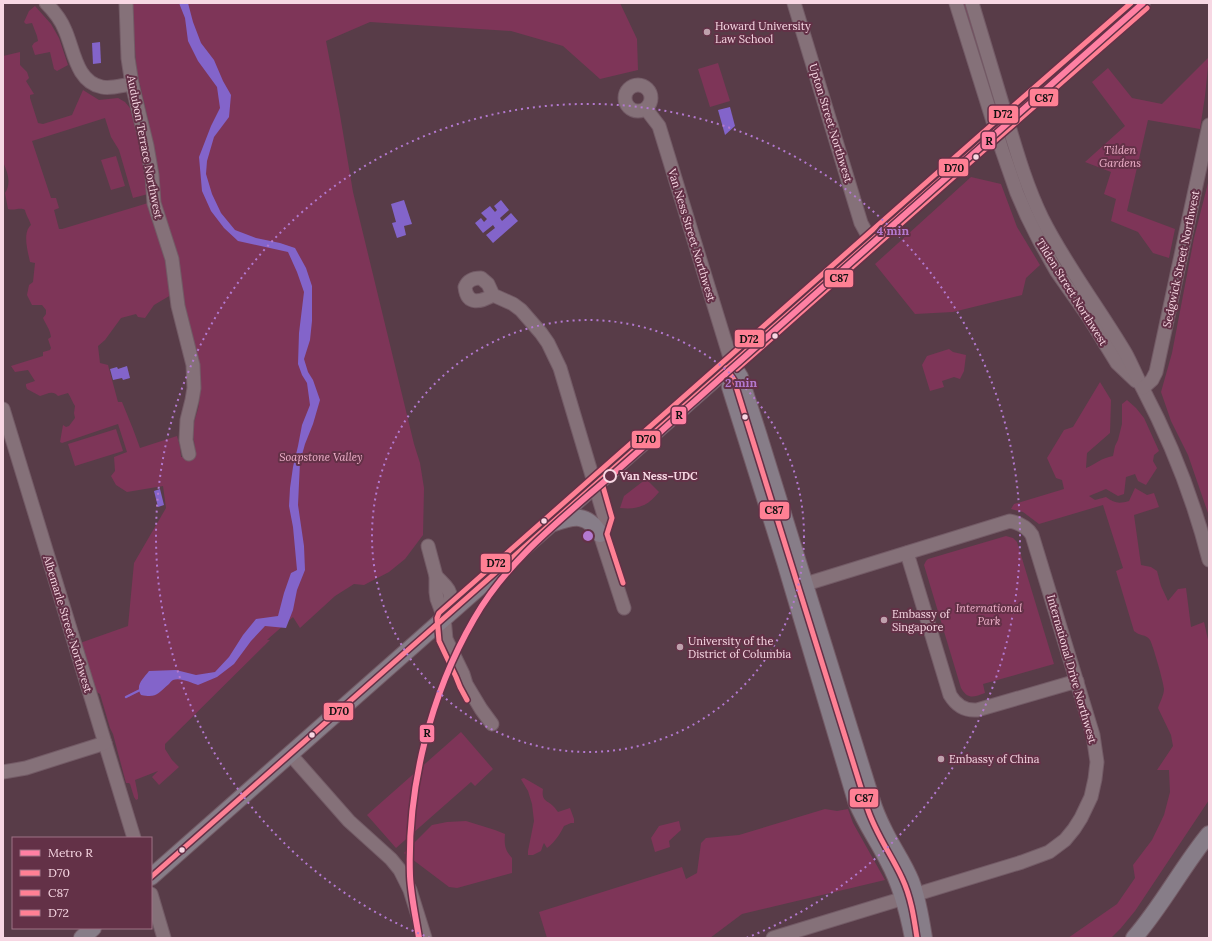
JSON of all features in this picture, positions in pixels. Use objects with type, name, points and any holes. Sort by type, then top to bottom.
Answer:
[{"type":"main road","points":[[152,876],[1142,3]]},
{"type":"main road","name":"Van Ness Street Northwest","points":[[732,364],[730,387],[877,816],[911,881],[909,896],[913,938]]},
{"type":"main road","points":[[550,524],[571,518],[580,518],[592,523],[600,534]]},
{"type":"main road","points":[[1134,938],[1152,916],[1194,853],[1209,834]]},
{"type":"main road","name":"Van Ness Street Northwest","points":[[909,896],[920,916],[924,938]]},
{"type":"main road","points":[[82,938],[92,929]]},
{"type":"street","points":[[46,3],[58,17],[63,26],[78,65],[83,75],[89,81],[99,86],[109,88],[132,84]]},
{"type":"street","name":"Audubon Terrace Northwest","points":[[126,3],[127,44],[132,84],[147,146],[152,175],[155,209],[172,259],[178,306],[193,365],[194,388],[186,427],[186,440],[189,454]]},
{"type":"street","name":"Upton Street Northwest","points":[[794,3],[861,223],[872,241]]},
{"type":"street","name":"Tilden Street Northwest","points":[[956,3],[1002,126],[1016,151],[1030,192],[1042,217],[1053,252],[1116,337],[1165,431],[1196,514],[1209,560]]},
{"type":"street","name":"Tilden Street Northwest","points":[[972,3],[1002,126]]},
{"type":"street","name":"Van Ness Street Northwest","points":[[646,109],[659,126],[732,364]]},
{"type":"street","name":"Sedgwick Street Northwest","points":[[1143,388],[1152,380],[1156,372],[1209,125]]},
{"type":"street","points":[[493,295],[513,304],[521,310],[548,343],[560,368],[605,519],[600,534],[624,608]]},
{"type":"street","name":"Albemarle Street Northwest","points":[[3,409],[6,429],[134,837]]},
{"type":"street","name":"International Drive Northwest","points":[[773,938],[1042,855],[1059,844],[1074,829],[1081,818],[1091,796],[1097,762],[1093,735],[1077,681],[1032,535],[1027,528],[1016,522],[1010,521],[799,586]]},
{"type":"street","points":[[428,546],[436,576],[436,592],[444,618],[446,639],[463,674],[466,684],[492,724]]},
{"type":"street","points":[[907,553],[950,695],[958,704],[969,710],[977,710],[1077,681]]},
{"type":"street","points":[[3,772],[26,768],[105,743]]},
{"type":"street","points":[[290,754],[349,821],[391,859],[400,870],[410,890],[425,938]]},
{"type":"street","points":[[152,897],[164,938]]},
{"type":"green space","name":"Soapstone Valley","points":[[133,3],[620,3],[637,39],[638,70],[600,79],[563,46],[511,31],[370,22],[326,41],[353,192],[414,444],[420,463],[424,488],[423,535],[405,559],[389,572],[364,585],[354,584],[335,596],[300,628],[293,617],[268,639],[267,640],[270,640],[165,744],[165,749],[172,760],[179,767],[159,785],[152,777],[158,771],[135,780],[138,795],[138,799],[136,800],[130,784],[126,783],[113,734],[100,694],[95,691],[80,643],[128,626],[134,563],[166,508],[163,486],[127,492],[116,485],[111,476],[115,471],[114,457],[127,452],[118,424],[62,443],[60,442],[63,425],[66,427],[69,426],[75,418],[75,406],[68,393],[58,396],[52,393],[40,396],[27,389],[26,384],[35,381],[28,370],[15,372],[11,366],[43,356],[43,352],[50,350],[51,348],[48,339],[51,337],[49,329],[43,318],[46,314],[46,310],[42,305],[32,305],[27,295],[29,285],[33,282],[35,263],[30,262],[26,243],[28,228],[31,225],[25,210],[8,209],[5,193],[8,185],[8,177],[3,162],[3,56],[20,52],[20,65],[27,72],[29,78],[26,81],[34,94],[30,95],[30,98],[38,123],[43,124],[72,115],[83,90],[99,100],[118,98],[125,102],[130,108],[141,146],[148,194],[133,198],[119,150],[111,137],[105,118],[32,141],[51,198],[56,198],[59,208],[54,210],[59,229],[148,203],[166,255],[171,295],[154,305],[145,318],[138,317],[136,314],[121,318],[105,340],[98,346],[100,363],[108,365],[118,402],[122,402],[140,448],[177,436],[181,457],[195,455],[193,431],[200,396],[198,366],[194,344],[160,208],[156,163],[137,72],[133,27]]},
{"type":"green space","points":[[961,3],[971,3],[996,105],[992,104]]},
{"type":"green space","points":[[35,6],[51,24],[59,38],[68,65],[57,71],[54,69],[50,52],[35,55],[32,46],[38,41],[37,36],[32,23],[26,24],[24,22],[29,11]]},
{"type":"green space","name":"Tilden Gardens","points":[[1209,57],[1200,129],[1148,120],[1127,211],[1175,229],[1169,258],[1153,253],[1138,232],[1111,221],[1116,199],[1104,194],[1111,172],[1085,162],[1125,126],[1092,82],[1108,68],[1132,98],[1162,104]]},
{"type":"green space","points":[[718,63],[730,101],[710,107],[698,69]]},
{"type":"green space","points":[[116,156],[125,186],[111,190],[101,160]]},
{"type":"green space","points":[[971,177],[1001,184],[1017,227],[1040,265],[1026,278],[1022,295],[953,312],[915,314],[875,264]]},
{"type":"green space","points":[[1209,179],[1209,516],[1188,455],[1171,421],[1161,392],[1172,353],[1194,238]]},
{"type":"green space","points":[[949,349],[953,352],[966,355],[964,371],[960,379],[954,377],[942,381],[944,387],[930,391],[922,365],[927,356]]},
{"type":"green space","points":[[1100,382],[1111,400],[1110,433],[1087,453],[1086,468],[1113,456],[1122,424],[1122,404],[1127,400],[1144,418],[1159,451],[1154,455],[1153,461],[1157,468],[1146,485],[1138,481],[1135,474],[1126,477],[1124,494],[1118,496],[1106,489],[1089,496],[1095,500],[1106,497],[1119,503],[1129,501],[1135,488],[1147,495],[1154,493],[1159,507],[1134,515],[1141,565],[1151,567],[1157,571],[1161,586],[1168,601],[1178,589],[1186,588],[1191,627],[1204,622],[1209,644],[1209,800],[1135,911],[1111,938],[1068,938],[1117,904],[1135,878],[1133,865],[1152,840],[1164,815],[1170,792],[1169,770],[1157,770],[1173,746],[1171,735],[1158,708],[1164,689],[1158,664],[1150,640],[1134,631],[1116,571],[1123,568],[1103,505],[1039,524],[1023,512],[1011,509],[1014,504],[1064,489],[1062,480],[1056,478],[1047,458],[1064,430],[1073,427]]},
{"type":"green space","points":[[116,429],[123,451],[75,466],[68,444]]},
{"type":"green space","points":[[646,479],[659,492],[655,497],[651,501],[637,508],[620,508],[624,496]]},
{"type":"green space","name":"International Park","points":[[1006,536],[1013,538],[1017,542],[1054,664],[983,684],[985,693],[969,696],[961,688],[924,565],[928,559]]},
{"type":"green space","points":[[461,732],[493,769],[475,786],[471,782],[396,848],[367,815]]},
{"type":"green space","points":[[524,778],[543,789],[544,799],[558,812],[570,808],[574,819],[574,823],[564,826],[550,846],[547,848],[544,843],[541,851],[533,855],[528,855],[534,821],[532,804],[528,791],[521,779]]},
{"type":"green space","points":[[825,809],[837,811],[848,809],[853,823],[885,880],[742,914],[710,938],[547,938],[539,912],[682,867],[686,879],[697,873],[701,843],[706,838],[739,835]]},
{"type":"green space","points":[[466,821],[505,834],[506,847],[512,858],[512,873],[457,888],[449,887],[404,853],[432,825],[447,822]]},
{"type":"green space","points":[[679,821],[681,830],[669,841],[670,847],[655,852],[651,838],[659,826]]},
{"type":"shaded area","points":[[179,3],[188,3],[201,43],[214,60],[231,95],[229,117],[214,137],[207,161],[206,174],[212,194],[221,213],[235,230],[256,238],[295,248],[306,268],[312,286],[312,321],[310,340],[304,359],[320,400],[300,462],[298,505],[304,546],[305,570],[297,590],[293,610],[286,628],[265,626],[251,641],[234,664],[217,677],[198,685],[176,679],[156,694],[146,696],[141,695],[139,685],[149,671],[176,670],[196,675],[215,672],[229,657],[243,635],[256,619],[278,616],[291,573],[297,570],[293,527],[289,506],[290,488],[302,425],[310,405],[307,383],[298,364],[299,333],[304,292],[288,252],[238,241],[224,228],[211,211],[202,191],[199,157],[220,108],[217,87],[198,61],[188,41],[185,18]]},
{"type":"shaded area","points":[[100,42],[101,63],[93,64],[92,43]]},
{"type":"shaded area","points":[[730,107],[735,126],[725,135],[718,110]]},
{"type":"shaded area","points":[[404,200],[412,224],[404,226],[406,235],[397,238],[392,223],[396,222],[391,204]]},
{"type":"shaded area","points":[[501,200],[509,210],[500,218],[502,221],[511,213],[518,221],[493,243],[486,235],[495,228],[493,225],[483,233],[475,223],[481,218],[484,222],[487,219],[481,213],[490,206],[495,212],[497,210],[494,206]]},
{"type":"shaded area","points":[[127,366],[130,378],[113,380],[110,369],[117,367],[118,369]]},
{"type":"shaded area","points":[[160,489],[164,505],[158,507],[154,491]]},
{"type":"waterway","points":[[126,697],[140,690]]},
{"type":"metro line","name":"R","points":[[419,938],[412,900],[410,843],[417,776],[424,743],[445,679],[458,648],[474,619],[498,583],[512,566],[543,535],[1143,3]]},
{"type":"transit line","name":"D72","points":[[467,700],[439,641],[437,618],[439,613],[1131,3]]},
{"type":"transit line","name":"D70","points":[[152,876],[1142,3]]},
{"type":"transit line","name":"C87","points":[[737,369],[1147,8]]},
{"type":"transit line","name":"C87","points":[[726,368],[734,380],[870,817],[905,885],[912,908],[917,938]]},
{"type":"transit line","name":"D72","points":[[602,483],[612,518],[607,534],[623,583]]},
{"type":"place","name":"Howard University Law School","points":[[707,32]]},
{"type":"place","name":"Van Ness–UDC","points":[[610,476]]},
{"type":"place","name":"Embassy of Singapore","points":[[884,620]]},
{"type":"place","name":"University of the District of Columbia","points":[[680,647]]},
{"type":"place","name":"Embassy of China","points":[[941,759]]}]
